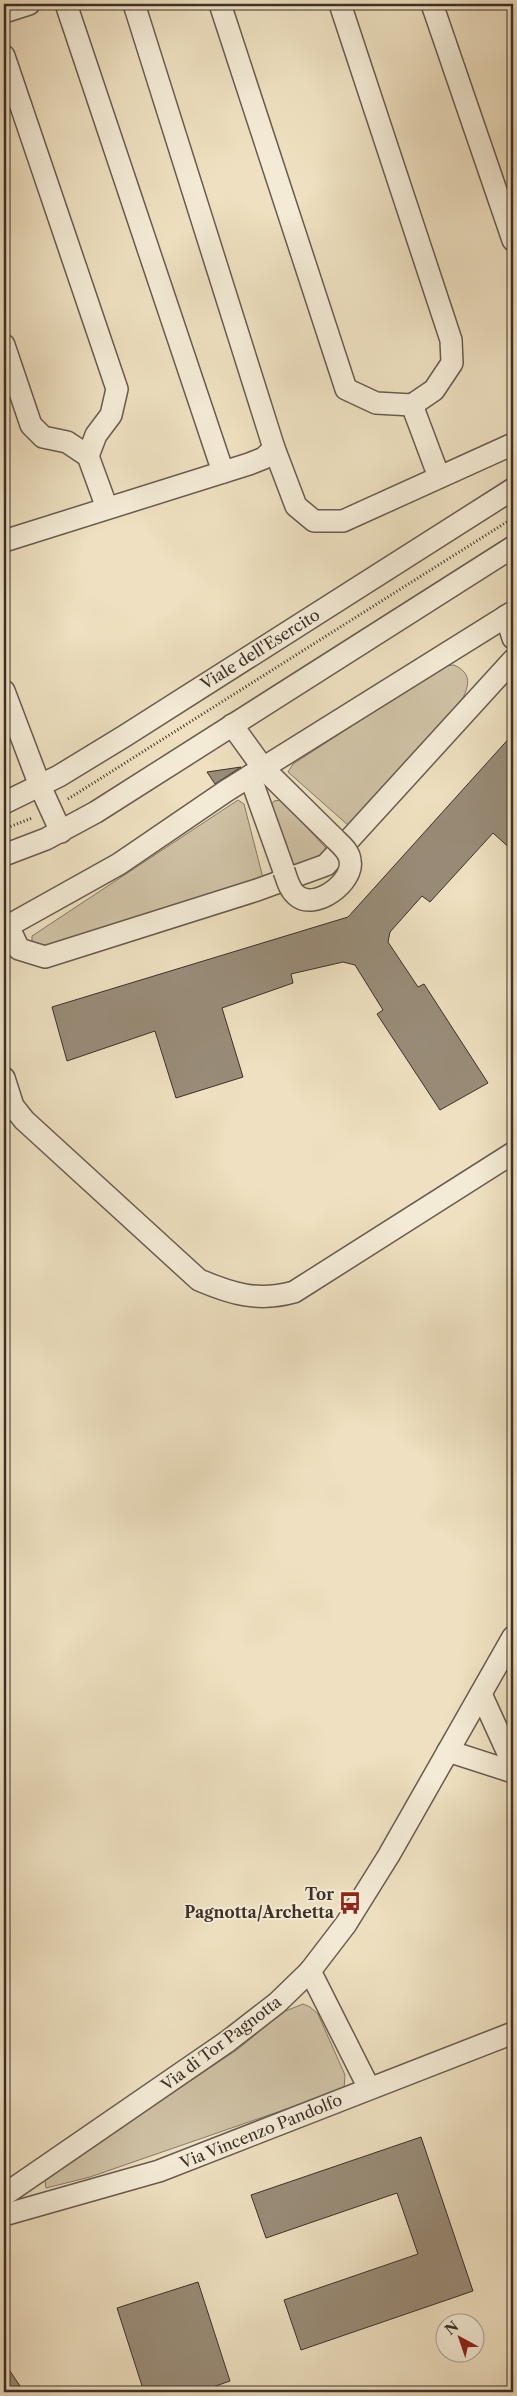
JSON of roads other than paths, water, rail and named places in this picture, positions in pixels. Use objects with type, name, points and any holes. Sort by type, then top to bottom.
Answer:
[{"type":"street","points":[[4,12],[29,4]]},
{"type":"street","points":[[66,4],[223,472]]},
{"type":"street","points":[[134,4],[274,448],[296,506],[314,521],[343,520],[513,444]]},
{"type":"street","points":[[220,4],[346,389],[376,403],[412,405],[434,390],[452,363],[452,340],[340,4]]},
{"type":"street","points":[[432,4],[513,240]]},
{"type":"street","points":[[4,56],[117,389],[111,415],[96,435],[88,456]]},
{"type":"street","points":[[4,345],[31,425],[43,437],[67,442],[88,456],[107,508]]},
{"type":"street","points":[[412,405],[439,477]]},
{"type":"street","points":[[4,540],[258,461],[274,448]]},
{"type":"street","name":"Viale dell'Esercito","points":[[4,803],[40,786],[123,737],[513,489]]},
{"type":"street","points":[[4,855],[61,832],[96,812],[513,547]]},
{"type":"street","points":[[513,638],[510,614],[257,772],[119,864],[6,925],[19,948],[46,957],[257,890],[326,865],[513,660]]},
{"type":"street","points":[[4,691],[40,786],[61,832]]},
{"type":"street","points":[[232,725],[257,772],[290,887],[304,900],[317,900],[336,889],[350,869],[351,861],[349,854],[334,838],[257,772]]},
{"type":"street","points":[[4,1078],[13,1106],[24,1120],[200,1280],[228,1292],[257,1297],[276,1297],[294,1292],[513,1153]]},
{"type":"street","name":"Via di Tor Pagnotta","points":[[4,2194],[228,2041],[277,2003],[310,1971],[351,1917],[389,1855],[513,1637]]},
{"type":"street","points":[[480,1694],[513,1764]]},
{"type":"street","points":[[448,1751],[513,1772]]},
{"type":"street","points":[[310,1971],[370,2088]]},
{"type":"street","name":"Via Vincenzo Pandolfo","points":[[4,2215],[159,2171],[513,2033]]},
{"type":"place","name":"Tor Pagnotta/Archetta","points":[[350,1903]]}]
